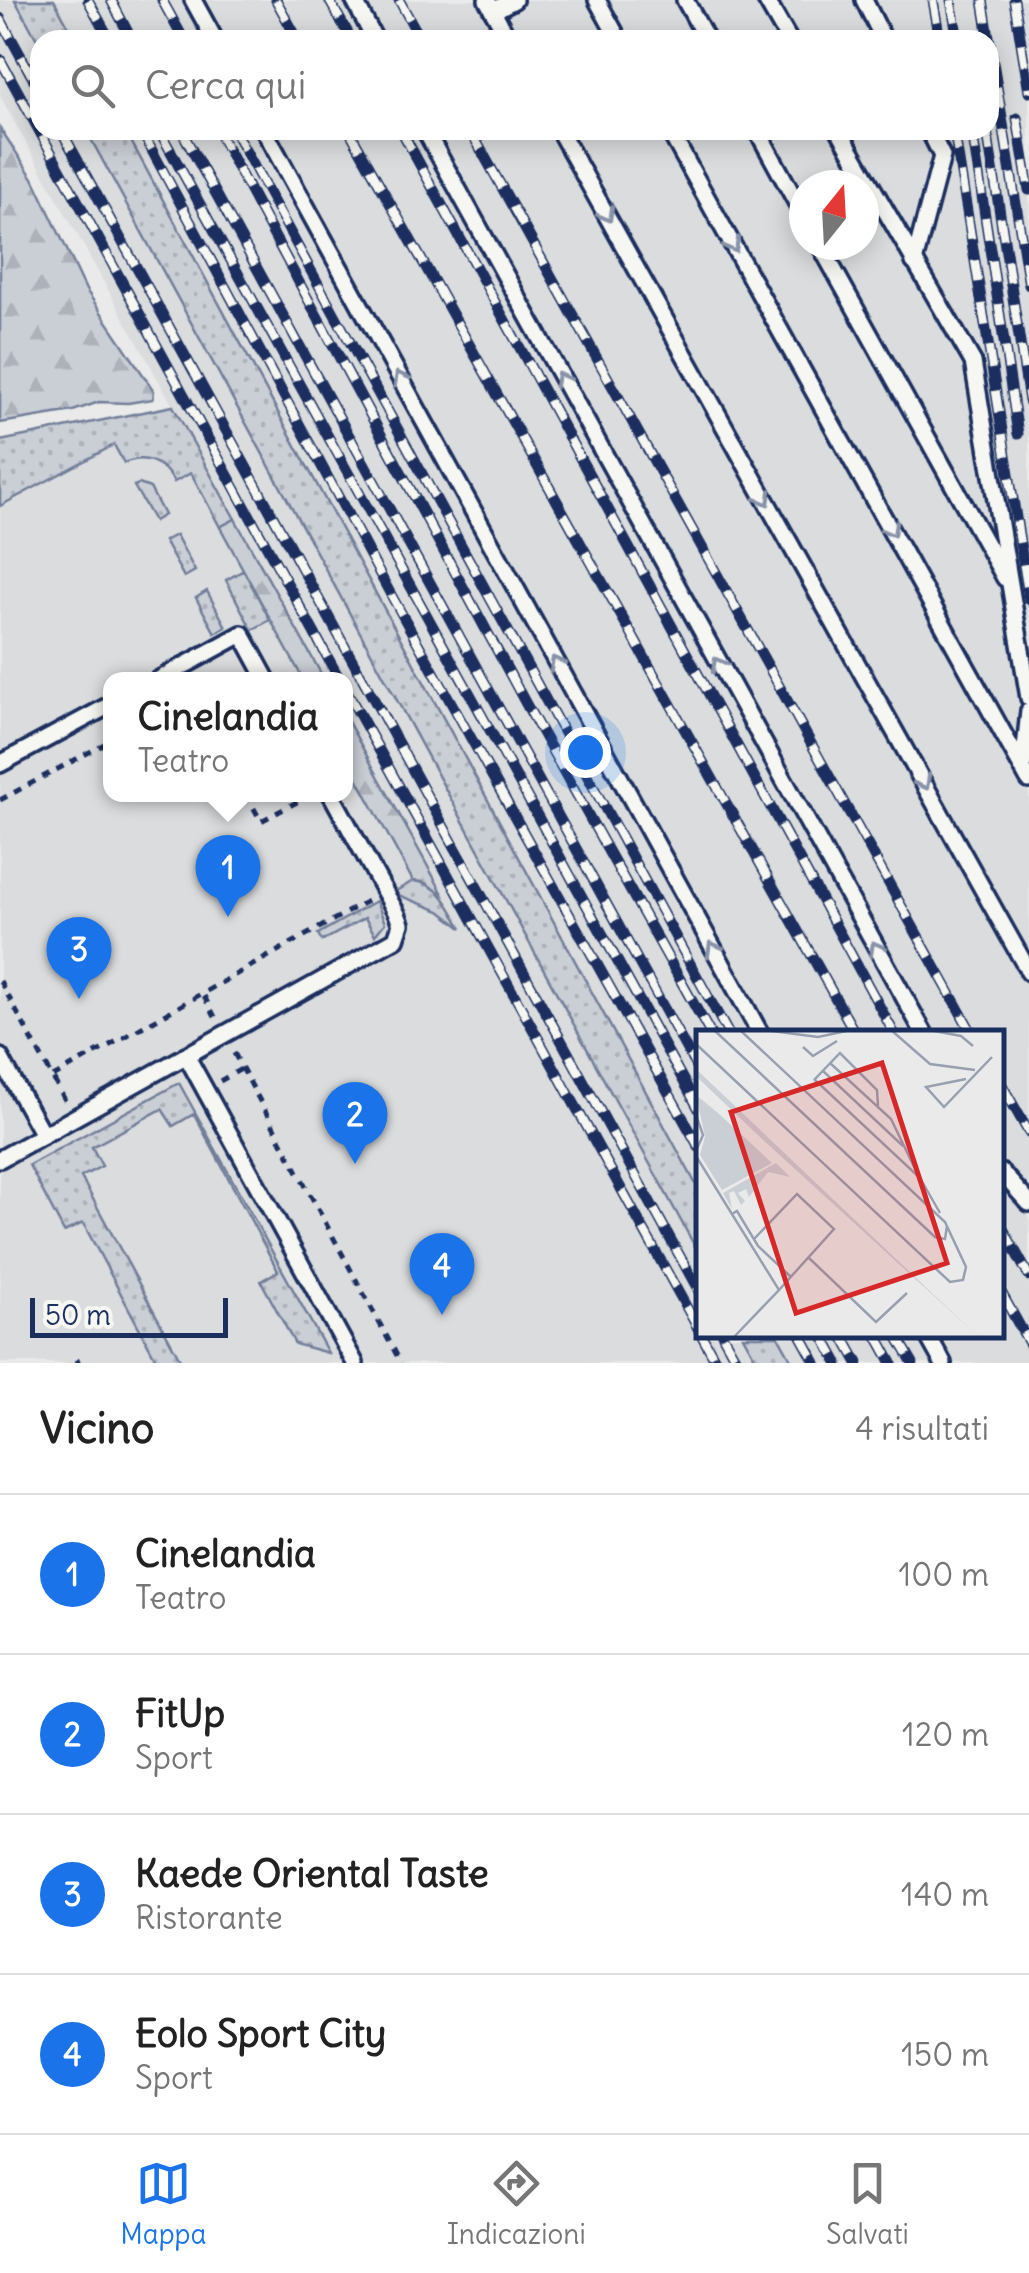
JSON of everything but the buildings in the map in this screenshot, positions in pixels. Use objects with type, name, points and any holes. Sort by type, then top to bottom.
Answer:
[{"type":"lane","points":[[192,0],[208,30]]},
{"type":"lane","points":[[354,0],[370,30]]},
{"type":"lane","points":[[504,30],[490,5],[514,0]]},
{"type":"lane","points":[[597,0],[614,30]]},
{"type":"lane","points":[[684,0],[701,30]]},
{"type":"lane","points":[[766,0],[783,30]]},
{"type":"lane","points":[[864,0],[879,30]]},
{"type":"lane","points":[[269,140],[758,1030]]},
{"type":"lane","points":[[431,140],[922,1030]]},
{"type":"lane","points":[[566,140],[1029,972]]},
{"type":"lane","points":[[675,140],[1026,774]]},
{"type":"lane","points":[[762,140],[789,189]]},
{"type":"lane","points":[[846,140],[973,362],[1029,698]]},
{"type":"lane","points":[[914,262],[942,156],[935,140]]},
{"type":"lane","points":[[828,260],[1011,590]]},
{"type":"lane","points":[[173,672],[242,634],[263,672]]},
{"type":"lane","points":[[0,764],[103,709]]},
{"type":"lane","points":[[1026,774],[1029,711]]},
{"type":"lane","points":[[0,1158],[396,939],[401,932],[397,914],[335,802]]},
{"type":"lane","points":[[186,1055],[355,1363]]},
{"type":"lane","points":[[0,1057],[43,1135]]},
{"type":"lane","points":[[1004,1176],[1029,1203]]},
{"type":"lane","points":[[929,1338],[943,1363]]},
{"type":"path","points":[[0,800],[103,745]]},
{"type":"path","points":[[250,802],[261,821],[297,802]]},
{"type":"path","points":[[314,802],[318,810]]},
{"type":"path","points":[[53,1077],[368,902],[360,887]]},
{"type":"path","points":[[0,981],[63,1095]]},
{"type":"path","points":[[203,995],[213,1013]]},
{"type":"path","points":[[234,1052],[402,1363]]},
{"type":"path","points":[[235,1073],[242,1069]]},
{"type":"shaded area","points":[[0,0],[15,0],[32,30],[30,140],[91,140],[696,1248],[696,1338],[744,1338],[758,1363],[0,1363],[0,441],[173,406],[0,96]]},
{"type":"shaded area","points":[[54,0],[1029,0],[1029,1363],[793,1363],[779,1338],[1004,1338],[1004,1030],[696,1030],[696,1184],[130,140],[999,140],[999,30],[70,30]]},
{"type":"green space","points":[[15,0],[54,0],[70,30],[32,30]]},
{"type":"green space","points":[[0,128],[33,178],[86,290],[154,391],[153,399],[99,402],[73,411],[0,423]]},
{"type":"green space","points":[[91,140],[130,140],[696,1184],[696,1248]]},
{"type":"green space","points":[[173,406],[235,519],[220,527],[191,473],[174,482],[165,469],[153,462],[139,459],[124,463],[114,445],[0,506],[0,441]]},
{"type":"green space","points":[[134,486],[150,488],[164,515],[154,521]]},
{"type":"green space","points":[[235,519],[320,672],[299,672],[220,527]]},
{"type":"green space","points":[[176,535],[195,571],[184,577],[164,541]]},
{"type":"green space","points":[[244,570],[270,620],[252,630],[226,580]]},
{"type":"green space","points":[[207,591],[226,627],[215,633],[196,598]]},
{"type":"green space","points":[[353,731],[443,894],[423,882],[413,881],[353,771]]},
{"type":"green space","points":[[413,881],[437,891],[462,928],[440,911],[398,895],[396,891]]},
{"type":"green space","points":[[376,901],[385,923],[375,935],[365,918],[322,941],[318,934]]},
{"type":"green space","points":[[179,1083],[328,1353],[295,1344],[261,1281],[278,1271],[194,1114],[173,1126],[162,1109],[92,1147],[102,1166],[81,1177],[182,1363],[158,1363],[83,1223],[64,1232],[29,1165]]},
{"type":"green space","points":[[744,1338],[779,1338],[793,1363],[758,1363]]},
{"type":"railway","points":[[88,0],[104,30]]},
{"type":"railway","points":[[111,0],[127,30]]},
{"type":"railway","points":[[162,0],[178,30]]},
{"type":"railway","points":[[276,0],[292,30]]},
{"type":"railway","points":[[329,0],[346,30]]},
{"type":"railway","points":[[399,0],[416,30]]},
{"type":"railway","points":[[933,0],[938,30]]},
{"type":"railway","points":[[951,0],[956,30]]},
{"type":"railway","points":[[983,0],[988,30]]},
{"type":"railway","points":[[1014,0],[1029,92]]},
{"type":"railway","points":[[0,18],[30,73]]},
{"type":"railway","points":[[0,59],[30,114]]},
{"type":"railway","points":[[999,99],[1029,285]]},
{"type":"railway","points":[[1017,118],[1029,190]]},
{"type":"railway","points":[[44,140],[336,672]]},
{"type":"railway","points":[[66,140],[696,1286]]},
{"type":"railway","points":[[146,140],[390,593],[696,1142]]},
{"type":"railway","points":[[165,140],[696,1104]]},
{"type":"railway","points":[[186,140],[696,1067]]},
{"type":"railway","points":[[222,140],[526,704],[708,1030]]},
{"type":"railway","points":[[239,140],[726,1030]]},
{"type":"railway","points":[[355,140],[853,1030]]},
{"type":"railway","points":[[406,140],[892,1030]]},
{"type":"railway","points":[[476,140],[970,1030]]},
{"type":"railway","points":[[956,140],[1029,599]]},
{"type":"railway","points":[[974,140],[1018,434]]},
{"type":"railway","points":[[989,140],[1029,401]]},
{"type":"railway","points":[[353,703],[696,1325]]},
{"type":"railway","points":[[1004,1089],[1029,1133]]},
{"type":"railway","points":[[1004,1231],[1029,1276]]},
{"type":"railway","points":[[1004,1298],[1029,1343]]},
{"type":"railway","points":[[703,1338],[717,1363]]},
{"type":"railway","points":[[724,1338],[738,1363]]},
{"type":"railway","points":[[802,1338],[816,1363]]},
{"type":"railway","points":[[824,1338],[838,1363]]},
{"type":"railway","points":[[844,1338],[858,1363]]},
{"type":"railway","points":[[878,1338],[892,1363]]},
{"type":"railway","points":[[898,1338],[913,1363]]},
{"type":"place","name":"Cinelandia","points":[[228,917]]},
{"type":"place","name":"Kaede Oriental Taste","points":[[79,999]]},
{"type":"place","name":"FitUp","points":[[355,1164]]},
{"type":"place","name":"Eolo Sport City","points":[[442,1315]]}]
